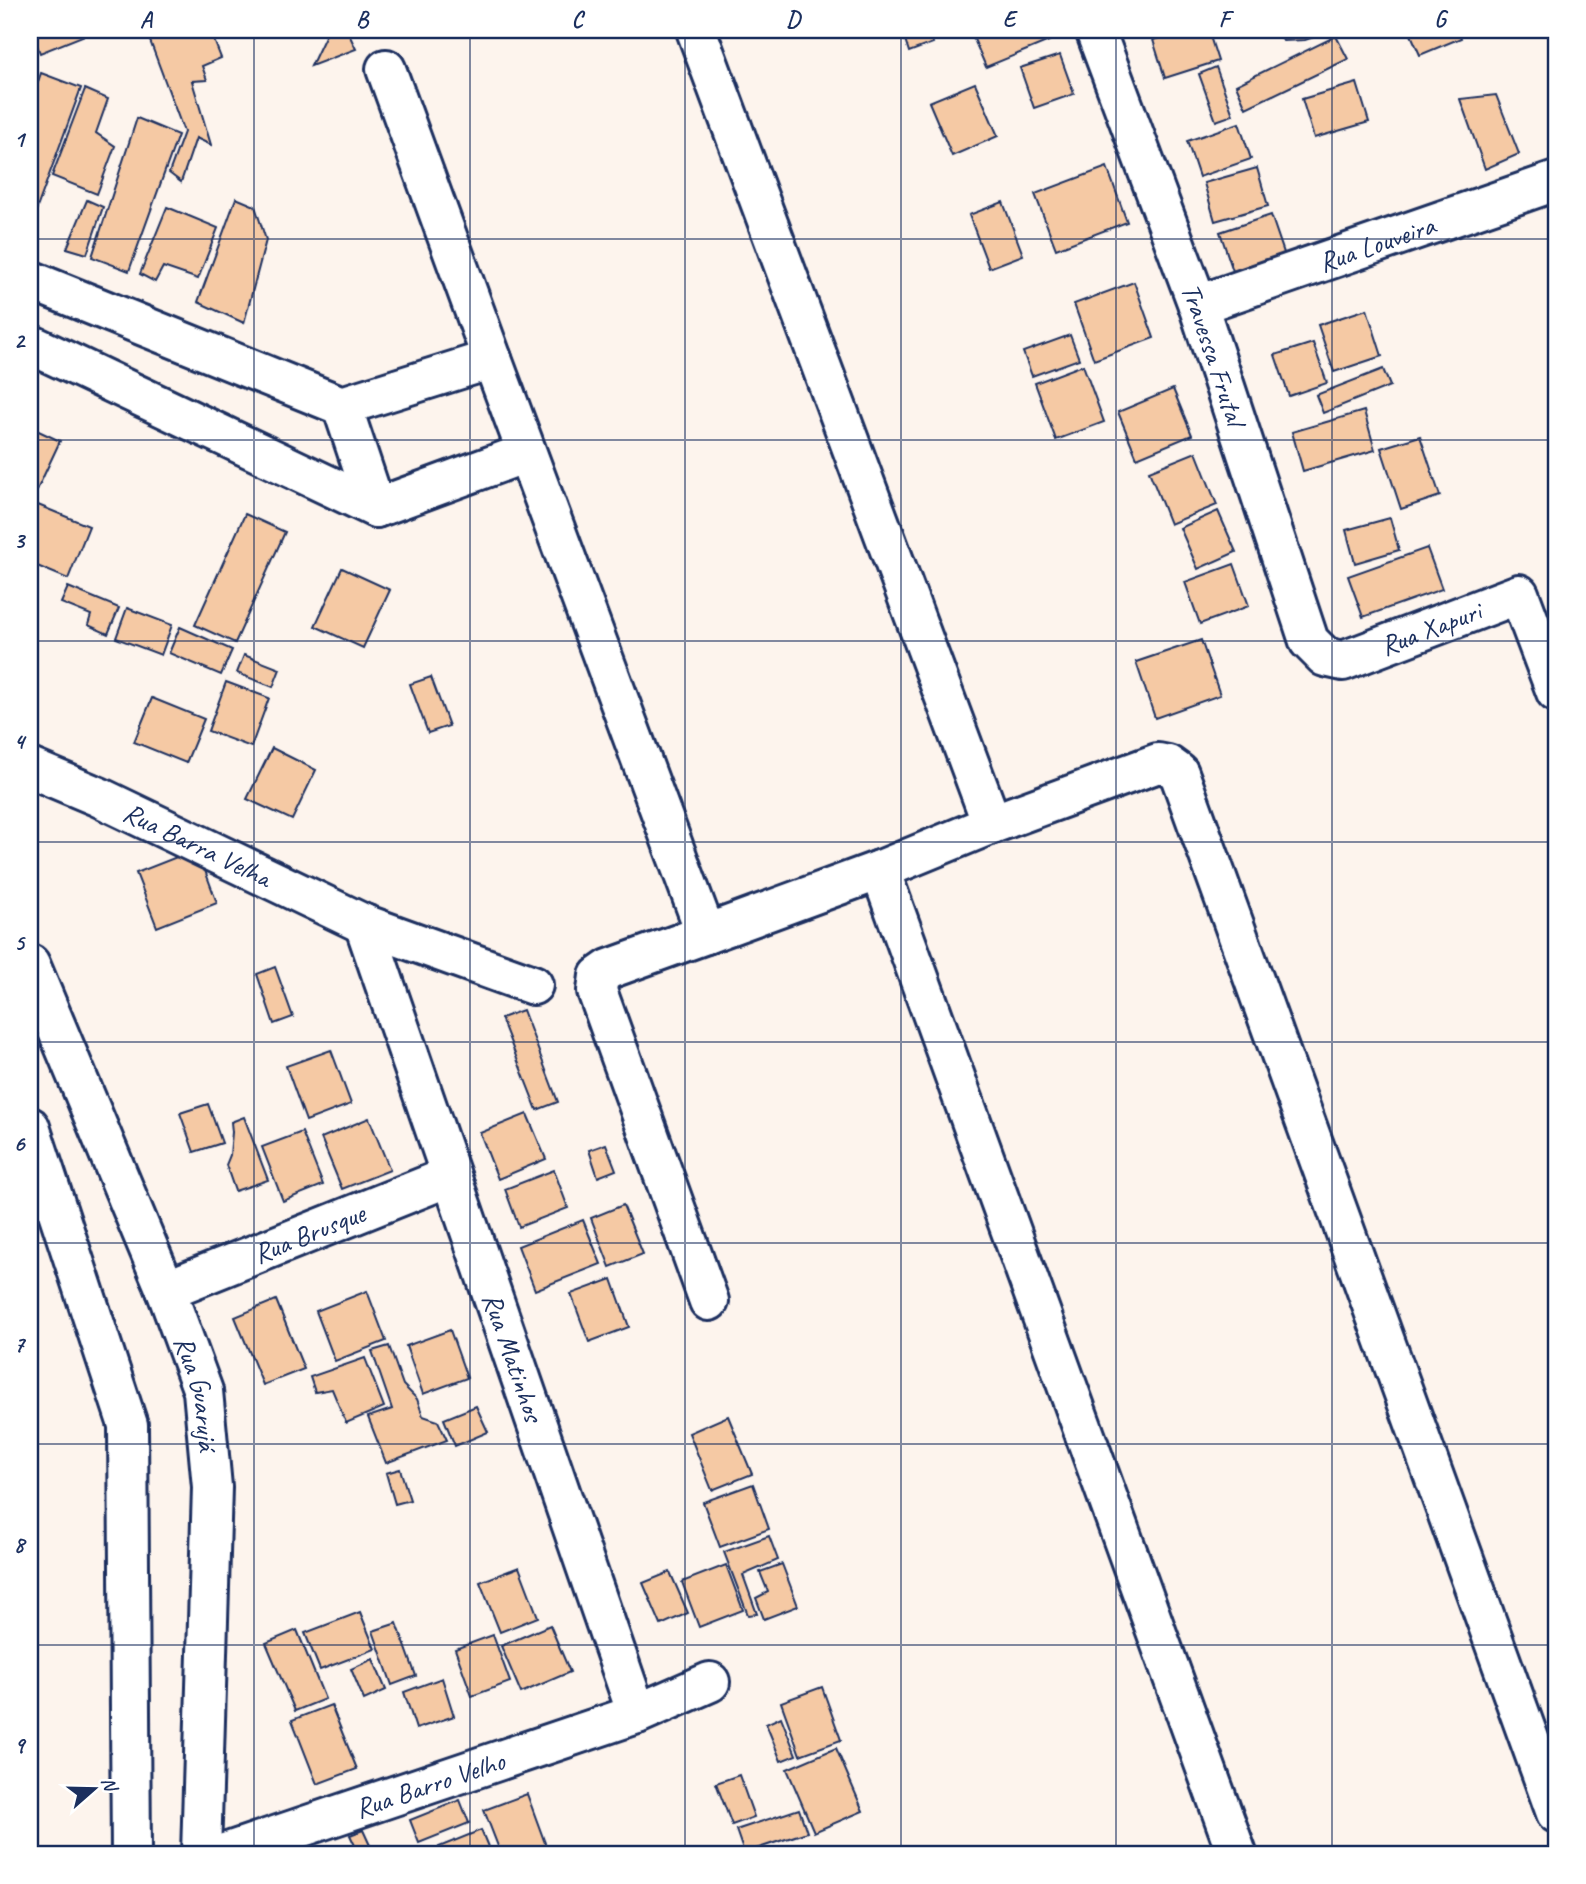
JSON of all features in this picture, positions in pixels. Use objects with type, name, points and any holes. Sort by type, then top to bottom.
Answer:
[{"type":"street","points":[[696,30],[992,824]]},
{"type":"street","name":"Travessa Frutal","points":[[1095,30],[1198,305],[1309,641],[1325,657],[1343,661]]},
{"type":"street","points":[[386,69],[706,934]]},
{"type":"street","name":"Rua Louveira","points":[[1198,305],[1556,181]]},
{"type":"street","points":[[30,279],[342,406],[492,359]]},
{"type":"street","points":[[30,344],[376,508],[526,453]]},
{"type":"street","points":[[342,406],[376,508]]},
{"type":"street","name":"Rua Xapuri","points":[[1343,661],[1519,594],[1556,692]]},
{"type":"street","points":[[709,1301],[597,991],[599,976],[609,969],[880,870],[992,824],[1158,763],[1168,765],[1179,774],[1556,1812]]},
{"type":"street","name":"Rua Barra Velha","points":[[30,768],[99,797],[364,924],[533,985]]},
{"type":"street","points":[[880,870],[1237,1854]]},
{"type":"street","name":"Rua Matinhos","points":[[364,924],[637,1714]]},
{"type":"street","name":"Rua Guarujá","points":[[30,964],[166,1290],[203,1391],[212,1487],[201,1854]]},
{"type":"street","points":[[30,1127],[128,1425],[131,1854]]},
{"type":"street","name":"Rua Brusque","points":[[166,1290],[451,1176]]},
{"type":"street","points":[[637,1714],[710,1682]]},
{"type":"street","name":"Rua Barro Velho","points":[[222,1854],[637,1714]]},
{"type":"building","points":[[31,30],[94,30],[95,31],[40,53]]},
{"type":"building","points":[[146,30],[210,30],[221,58],[202,66],[207,80],[192,81],[211,145],[196,138],[181,182],[169,173],[184,132]]},
{"type":"building","points":[[328,30],[347,30],[356,49],[311,66]]},
{"type":"building","points":[[902,30],[928,30],[933,43],[909,52]]},
{"type":"building","points":[[970,30],[1044,30],[1049,41],[986,67]]},
{"type":"building","points":[[1183,30],[1208,30],[1218,61],[1165,78],[1153,40]]},
{"type":"building","points":[[1278,30],[1334,30],[1305,40],[1283,41]]},
{"type":"building","points":[[1409,30],[1458,30],[1461,38],[1420,55]]},
{"type":"building","points":[[1336,36],[1348,59],[1246,108],[1236,85]]},
{"type":"building","points":[[1060,55],[1074,94],[1034,108],[1020,68]]},
{"type":"building","points":[[1216,67],[1233,115],[1216,121],[1199,74]]},
{"type":"building","points":[[41,73],[81,88],[30,227],[30,105]]},
{"type":"building","points":[[975,83],[998,136],[952,156],[929,102]]},
{"type":"building","points":[[1357,83],[1369,122],[1314,138],[1302,99]]},
{"type":"building","points":[[85,89],[108,99],[96,133],[115,146],[97,194],[52,176]]},
{"type":"building","points":[[1496,95],[1519,154],[1485,169],[1460,99]]},
{"type":"building","points":[[137,118],[178,135],[129,271],[92,257]]},
{"type":"building","points":[[1239,123],[1251,159],[1199,177],[1187,141]]},
{"type":"building","points":[[1107,167],[1127,222],[1056,249],[1035,194]]},
{"type":"building","points":[[1257,168],[1268,206],[1215,221],[1204,183]]},
{"type":"building","points":[[236,198],[255,206],[266,240],[244,323],[198,302]]},
{"type":"building","points":[[87,200],[103,207],[87,254],[67,248]]},
{"type":"building","points":[[1003,202],[1023,255],[989,268],[969,215]]},
{"type":"building","points":[[167,207],[218,228],[198,279],[163,267],[155,282],[140,274]]},
{"type":"building","points":[[1271,215],[1285,256],[1234,274],[1220,232]]},
{"type":"building","points":[[1134,282],[1154,338],[1094,360],[1074,304]]},
{"type":"building","points":[[1367,309],[1382,356],[1334,372],[1318,325]]},
{"type":"building","points":[[1070,335],[1079,359],[1032,376],[1023,352]]},
{"type":"building","points":[[1313,343],[1327,383],[1289,396],[1275,355]]},
{"type":"building","points":[[1083,365],[1104,422],[1056,440],[1035,383]]},
{"type":"building","points":[[1383,369],[1390,386],[1323,413],[1316,395]]},
{"type":"building","points":[[1173,389],[1192,435],[1137,458],[1118,412]]},
{"type":"building","points":[[1364,411],[1375,450],[1303,471],[1292,432]]},
{"type":"building","points":[[30,427],[60,441],[30,505]]},
{"type":"building","points":[[1420,436],[1440,496],[1401,509],[1381,448]]},
{"type":"building","points":[[1196,452],[1217,505],[1170,524],[1149,471]]},
{"type":"building","points":[[38,505],[89,526],[68,579],[30,563],[30,524]]},
{"type":"building","points":[[1218,511],[1236,552],[1198,569],[1180,528]]},
{"type":"building","points":[[245,514],[285,532],[235,643],[195,625]]},
{"type":"building","points":[[1390,518],[1399,550],[1355,563],[1346,530]]},
{"type":"building","points":[[1427,548],[1442,589],[1363,617],[1348,576]]},
{"type":"building","points":[[1234,564],[1249,606],[1200,624],[1185,582]]},
{"type":"building","points":[[342,568],[390,590],[363,648],[315,626]]},
{"type":"building","points":[[68,587],[119,608],[108,634],[88,625],[91,615],[61,603]]},
{"type":"building","points":[[127,608],[172,625],[161,655],[116,638]]},
{"type":"building","points":[[180,627],[232,650],[221,675],[169,653]]},
{"type":"building","points":[[1201,640],[1220,695],[1155,718],[1136,662]]},
{"type":"building","points":[[244,655],[280,669],[273,687],[237,673]]},
{"type":"building","points":[[431,677],[449,726],[428,733],[410,684]]},
{"type":"building","points":[[226,682],[269,698],[251,747],[208,731]]},
{"type":"building","points":[[152,698],[204,719],[186,763],[134,742]]},
{"type":"building","points":[[272,748],[316,770],[292,820],[247,799]]},
{"type":"building","points":[[197,849],[217,903],[157,927],[136,873]]},
{"type":"building","points":[[275,967],[293,1017],[274,1024],[257,974]]},
{"type":"building","points":[[523,1010],[558,1102],[537,1110],[501,1018]]},
{"type":"building","points":[[331,1050],[351,1104],[306,1121],[286,1066]]},
{"type":"building","points":[[208,1104],[222,1143],[194,1152],[180,1113]]},
{"type":"building","points":[[527,1114],[546,1159],[498,1179],[480,1133]]},
{"type":"building","points":[[244,1117],[268,1180],[235,1191],[226,1165],[230,1155],[231,1122]]},
{"type":"building","points":[[369,1118],[390,1170],[342,1189],[321,1138]]},
{"type":"building","points":[[302,1132],[323,1185],[283,1201],[262,1147]]},
{"type":"building","points":[[606,1144],[616,1170],[598,1177],[589,1150]]},
{"type":"building","points":[[554,1170],[568,1208],[519,1227],[505,1189]]},
{"type":"building","points":[[623,1205],[643,1254],[610,1267],[591,1218]]},
{"type":"building","points":[[583,1220],[601,1264],[535,1290],[518,1246]]},
{"type":"building","points":[[612,1279],[629,1327],[589,1342],[571,1294]]},
{"type":"building","points":[[367,1291],[386,1341],[335,1361],[316,1311]]},
{"type":"building","points":[[276,1300],[304,1369],[263,1385],[235,1317]]},
{"type":"building","points":[[450,1330],[467,1378],[423,1394],[406,1346]]},
{"type":"building","points":[[389,1346],[403,1385],[417,1399],[423,1416],[438,1421],[447,1440],[386,1463],[368,1417],[392,1409],[372,1351]]},
{"type":"building","points":[[365,1358],[384,1407],[346,1423],[332,1389],[315,1392],[310,1377]]},
{"type":"building","points":[[476,1406],[488,1432],[455,1446],[444,1419]]},
{"type":"building","points":[[728,1416],[752,1474],[712,1490],[689,1433]]},
{"type":"building","points":[[400,1469],[410,1500],[395,1504],[386,1473]]},
{"type":"building","points":[[753,1484],[769,1529],[720,1547],[703,1502]]},
{"type":"building","points":[[769,1536],[778,1560],[743,1575],[757,1614],[748,1615],[724,1552]]},
{"type":"building","points":[[782,1564],[798,1606],[764,1619],[756,1598],[768,1592],[760,1572]]},
{"type":"building","points":[[726,1565],[743,1610],[699,1627],[682,1582]]},
{"type":"building","points":[[519,1567],[538,1617],[500,1632],[480,1582]]},
{"type":"building","points":[[670,1572],[688,1613],[661,1625],[643,1583]]},
{"type":"building","points":[[360,1612],[375,1649],[320,1670],[305,1633]]},
{"type":"building","points":[[397,1623],[416,1676],[392,1685],[373,1631]]},
{"type":"building","points":[[550,1625],[570,1672],[521,1693],[501,1646]]},
{"type":"building","points":[[297,1630],[325,1699],[295,1711],[266,1643]]},
{"type":"building","points":[[493,1635],[510,1682],[472,1696],[455,1649]]},
{"type":"building","points":[[373,1659],[386,1690],[364,1700],[351,1669]]},
{"type":"building","points":[[442,1678],[454,1716],[416,1729],[404,1692]]},
{"type":"building","points":[[822,1687],[841,1740],[800,1755],[781,1702]]},
{"type":"building","points":[[331,1705],[357,1769],[317,1784],[292,1720]]},
{"type":"building","points":[[781,1717],[796,1755],[781,1761],[766,1724]]},
{"type":"building","points":[[836,1748],[863,1811],[814,1832],[787,1769]]},
{"type":"building","points":[[739,1775],[754,1817],[732,1825],[716,1783]]},
{"type":"building","points":[[527,1794],[549,1854],[501,1854],[484,1810]]},
{"type":"building","points":[[460,1800],[469,1823],[419,1843],[410,1820]]},
{"type":"building","points":[[799,1809],[807,1832],[744,1853],[736,1830]]},
{"type":"building","points":[[363,1830],[374,1854],[359,1854],[350,1835]]},
{"type":"building","points":[[481,1830],[491,1854],[442,1854],[439,1847]]}]
